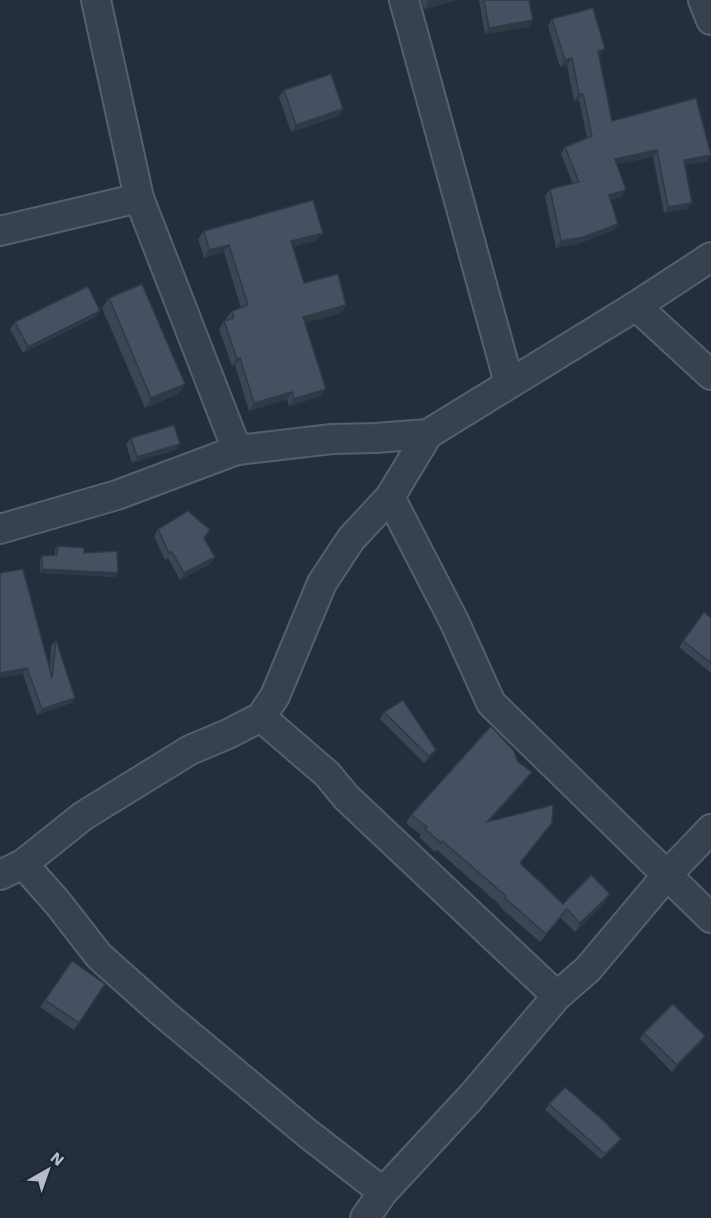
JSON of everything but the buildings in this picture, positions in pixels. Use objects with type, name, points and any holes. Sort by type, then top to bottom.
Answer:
[{"type":"street","points":[[96,0],[139,198],[237,450]]},
{"type":"street","points":[[404,0],[509,382]]},
{"type":"street","points":[[703,0],[711,20]]},
{"type":"street","points":[[0,231],[139,198]]},
{"type":"street","points":[[383,1192],[288,1118],[164,1014],[99,956],[57,902],[11,869],[83,816],[190,750],[261,717],[276,696],[322,583],[351,539],[390,497],[428,434],[711,257]]},
{"type":"street","points":[[636,306],[711,375]]},
{"type":"street","points":[[0,529],[117,495],[237,450],[332,440],[428,434]]},
{"type":"street","points":[[390,497],[454,621],[491,703],[711,918]]},
{"type":"street","points":[[261,717],[327,774],[347,798],[557,996]]},
{"type":"street","points":[[365,1218],[383,1192],[472,1096],[557,996],[588,969],[667,875],[711,829]]}]
